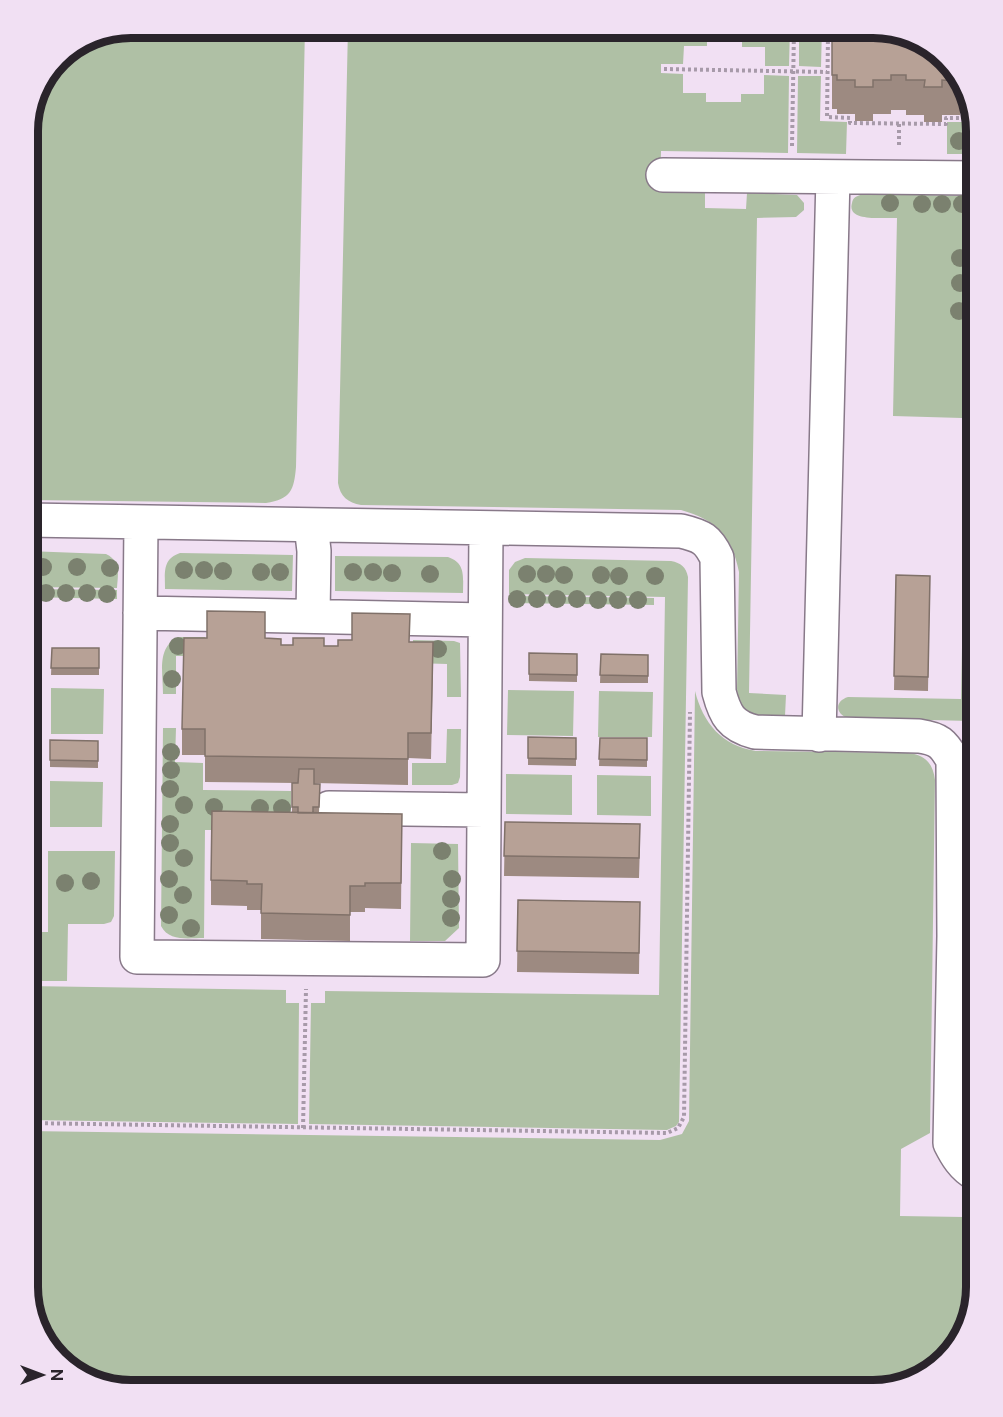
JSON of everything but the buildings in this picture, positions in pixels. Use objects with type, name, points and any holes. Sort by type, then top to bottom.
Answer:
[{"type":"lane","points":[[663,175],[966,178]]},
{"type":"lane","points":[[819,735],[833,177]]},
{"type":"lane","points":[[38,520],[681,531],[696,535],[710,543],[717,558],[719,692],[723,708],[732,721],[742,729],[755,732],[919,736],[933,739],[945,746],[953,760],[965,936],[950,1143],[966,1167]]},
{"type":"lane","points":[[141,522],[137,957],[483,960],[486,528]]},
{"type":"lane","points":[[311,525],[314,552],[313,616]]},
{"type":"lane","points":[[140,613],[485,620]]},
{"type":"lane","points":[[329,808],[484,810]]},
{"type":"path","points":[[792,157],[794,38]]},
{"type":"path","points":[[828,38],[827,117],[850,118],[850,123],[946,124],[946,118],[965,118]]},
{"type":"path","points":[[664,69],[827,72]]},
{"type":"path","points":[[899,123],[899,146]]},
{"type":"path","points":[[38,1123],[667,1133],[678,1128],[684,1117],[690,706]]},
{"type":"path","points":[[303,1128],[306,958]]},
{"type":"green space","points":[[118,38],[305,38],[296,467],[290,492],[281,499],[266,503],[38,500],[38,124],[47,89],[57,74],[69,61],[100,42]]},
{"type":"green space","points":[[348,38],[707,38],[707,46],[684,46],[683,64],[661,64],[661,73],[683,74],[683,93],[706,93],[706,102],[741,102],[741,94],[764,94],[764,75],[789,76],[788,153],[661,151],[660,191],[705,193],[705,208],[746,209],[747,193],[797,195],[804,203],[804,210],[796,217],[757,218],[749,693],[786,695],[785,716],[753,714],[742,706],[739,699],[737,689],[739,572],[727,539],[704,519],[681,510],[361,505],[349,501],[343,495],[338,483]]},
{"type":"green space","points":[[742,38],[790,38],[789,66],[765,66],[765,47],[742,47]]},
{"type":"green space","points":[[799,38],[822,38],[821,67],[799,66]]},
{"type":"green space","points":[[798,76],[821,76],[820,121],[847,122],[846,154],[797,153]]},
{"type":"green space","points":[[947,122],[965,122],[966,154],[947,154]]},
{"type":"green space","points":[[863,194],[966,196],[964,328],[966,328],[966,437],[962,437],[962,418],[893,416],[897,218],[868,218],[855,214],[852,209],[856,197]]},
{"type":"green space","points":[[38,551],[106,554],[116,564],[117,588],[38,587]]},
{"type":"green space","points":[[180,553],[293,555],[292,591],[165,589],[167,563]]},
{"type":"green space","points":[[335,556],[448,557],[461,567],[463,593],[335,591]]},
{"type":"green space","points":[[525,558],[671,561],[682,566],[688,577],[679,1122],[667,1130],[309,1124],[311,1003],[325,1003],[325,991],[659,995],[665,597],[509,594],[509,570],[515,562]]},
{"type":"green space","points":[[38,589],[117,590],[117,599],[38,597]]},
{"type":"green space","points":[[963,595],[966,595],[966,721],[847,718],[840,713],[838,707],[841,701],[848,697],[961,699]]},
{"type":"green space","points":[[509,596],[654,598],[654,605],[509,603]]},
{"type":"green space","points":[[180,637],[205,637],[205,656],[176,656],[176,694],[163,694],[162,661],[164,653],[172,641]]},
{"type":"green space","points":[[413,640],[460,643],[461,697],[447,697],[447,664],[413,663]]},
{"type":"green space","points":[[51,688],[104,689],[103,734],[51,734]]},
{"type":"green space","points":[[508,690],[574,691],[573,736],[507,735]]},
{"type":"green space","points":[[599,691],[653,692],[652,737],[598,737]]},
{"type":"green space","points":[[695,691],[709,723],[724,738],[744,748],[756,751],[908,753],[923,758],[930,765],[935,780],[930,1133],[901,1149],[900,1216],[964,1217],[966,1287],[962,1311],[953,1333],[938,1352],[919,1367],[897,1376],[873,1380],[124,1379],[100,1375],[72,1358],[72,1345],[59,1345],[50,1333],[41,1311],[38,1299],[38,1131],[660,1140],[682,1134],[689,1121]]},
{"type":"green space","points":[[163,728],[176,728],[175,762],[203,763],[203,790],[291,791],[291,830],[205,830],[204,938],[174,937],[161,926]]},
{"type":"green space","points":[[447,729],[461,729],[458,783],[412,785],[412,763],[446,763]]},
{"type":"green space","points":[[506,774],[572,775],[572,815],[506,814]]},
{"type":"green space","points":[[597,775],[651,776],[651,816],[597,815]]},
{"type":"green space","points":[[50,781],[103,782],[102,827],[50,827]]},
{"type":"green space","points":[[411,843],[458,844],[459,928],[445,941],[410,941]]},
{"type":"green space","points":[[48,851],[115,851],[114,916],[111,922],[104,924],[68,924],[67,981],[38,981],[38,932],[48,932]]},
{"type":"green space","points":[[38,986],[286,990],[286,1003],[299,1003],[298,1124],[38,1120]]}]
